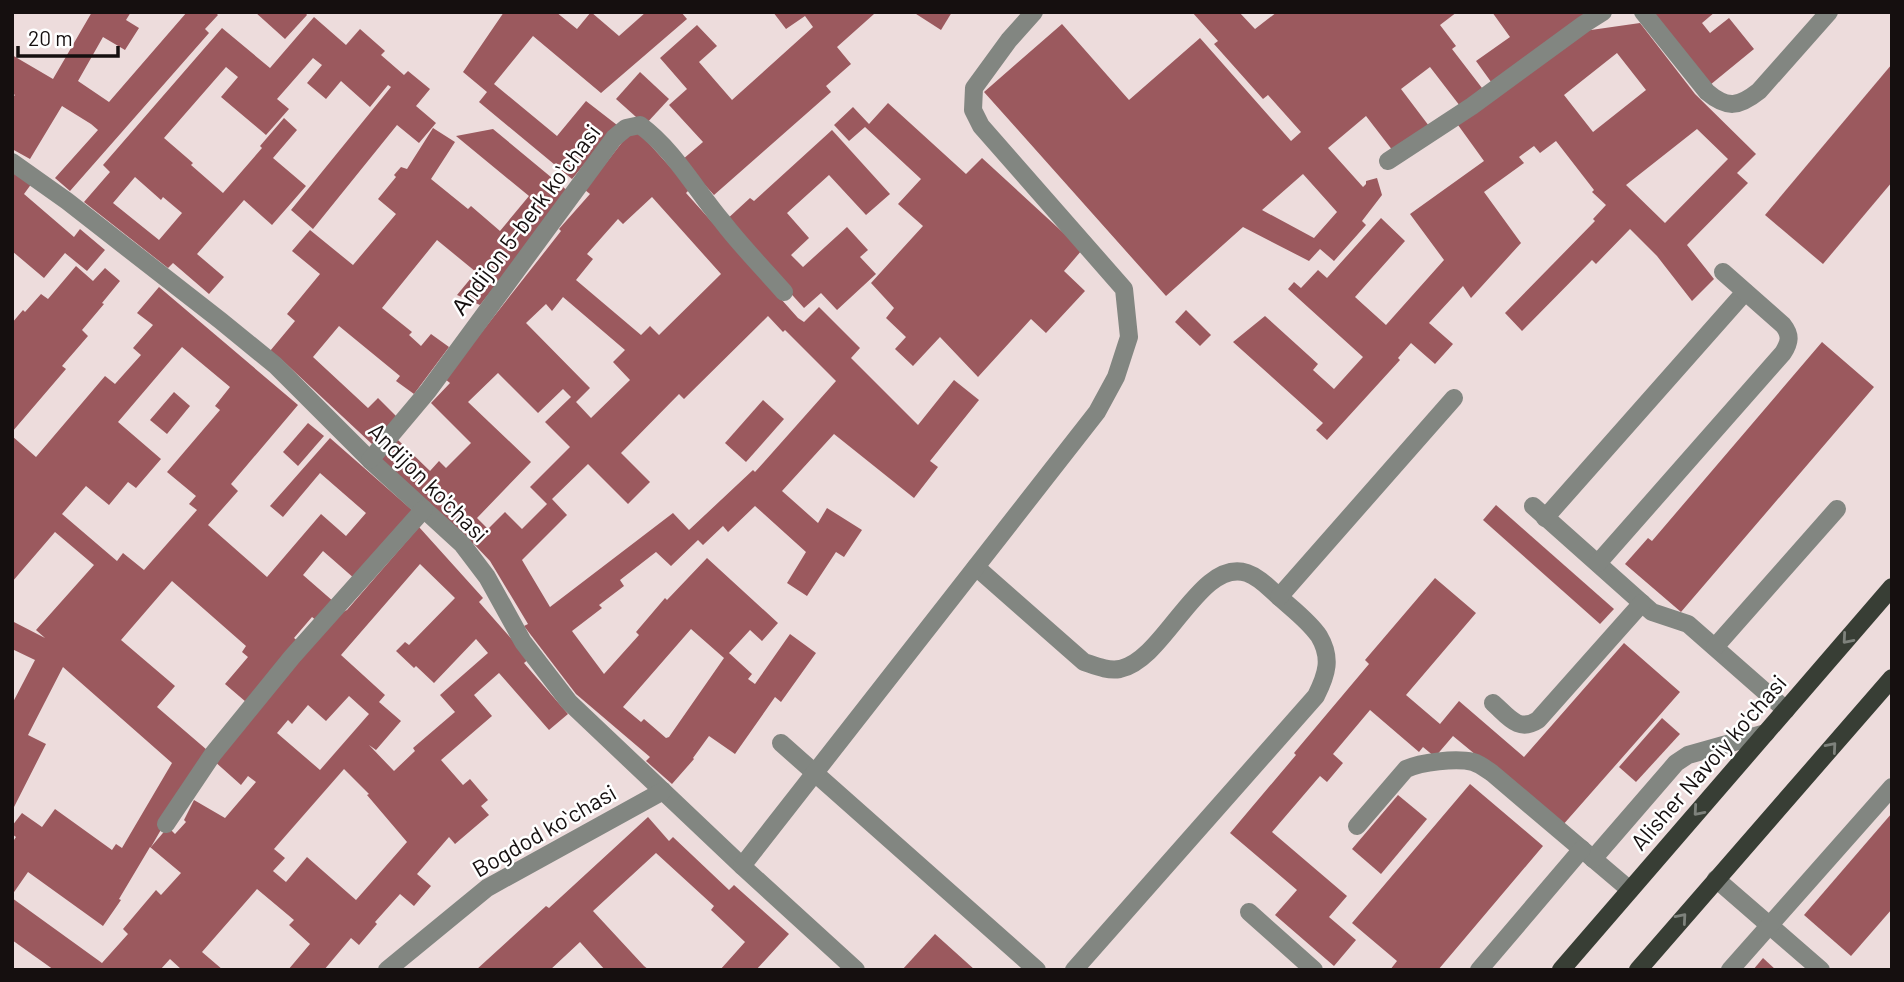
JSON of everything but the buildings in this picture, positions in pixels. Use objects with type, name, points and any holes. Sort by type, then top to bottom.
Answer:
[{"type":"main road","name":"Alisher Navoiy ko'chasi","points":[[1561,970],[1892,587]]},
{"type":"main road","points":[[1638,970],[1892,678]]},
{"type":"street","points":[[742,866],[1097,412],[1116,377],[1129,337],[1125,289],[981,126],[973,110],[974,88],[1009,40],[1034,12]]},
{"type":"street","points":[[1388,161],[1472,106],[1603,12]]},
{"type":"street","points":[[1643,12],[1707,92],[1718,102],[1732,105],[1746,102],[1759,92],[1829,12]]},
{"type":"street","name":"Аndijon 5-berk koʻchasi","points":[[370,460],[428,391],[614,138],[626,128],[640,125],[653,134],[721,220],[783,292]]},
{"type":"street","name":"Andijon ko'chasi","points":[[12,162],[67,201],[275,365],[370,460],[462,544],[486,578],[523,642],[569,702],[856,970]]},
{"type":"street","points":[[1598,564],[1789,345],[1789,333],[1783,325],[1723,272]]},
{"type":"street","points":[[1745,292],[1539,512],[1652,612],[1688,624],[1786,710]]},
{"type":"street","points":[[1279,597],[1454,398]]},
{"type":"street","points":[[166,824],[222,743],[292,657],[424,509]]},
{"type":"street","points":[[1715,647],[1837,509]]},
{"type":"street","points":[[976,567],[1084,662],[1105,669],[1122,669],[1142,658],[1208,584],[1225,573],[1245,572],[1260,580],[1312,627],[1326,649],[1326,675],[1316,696],[1073,970]]},
{"type":"street","points":[[1493,703],[1521,725],[1529,726],[1538,720],[1642,603]]},
{"type":"street","points":[[1479,970],[1676,763],[1688,755],[1766,733]]},
{"type":"street","points":[[781,743],[1037,970]]},
{"type":"street","points":[[1357,826],[1406,769],[1415,765],[1471,762],[1492,773],[1630,890]]},
{"type":"street","points":[[1730,970],[1892,787]]},
{"type":"street","name":"Bogdod koʻchasi","points":[[387,970],[487,888],[663,791]]},
{"type":"street","points":[[1716,879],[1821,970]]},
{"type":"street","points":[[1249,912],[1311,969]]}]
